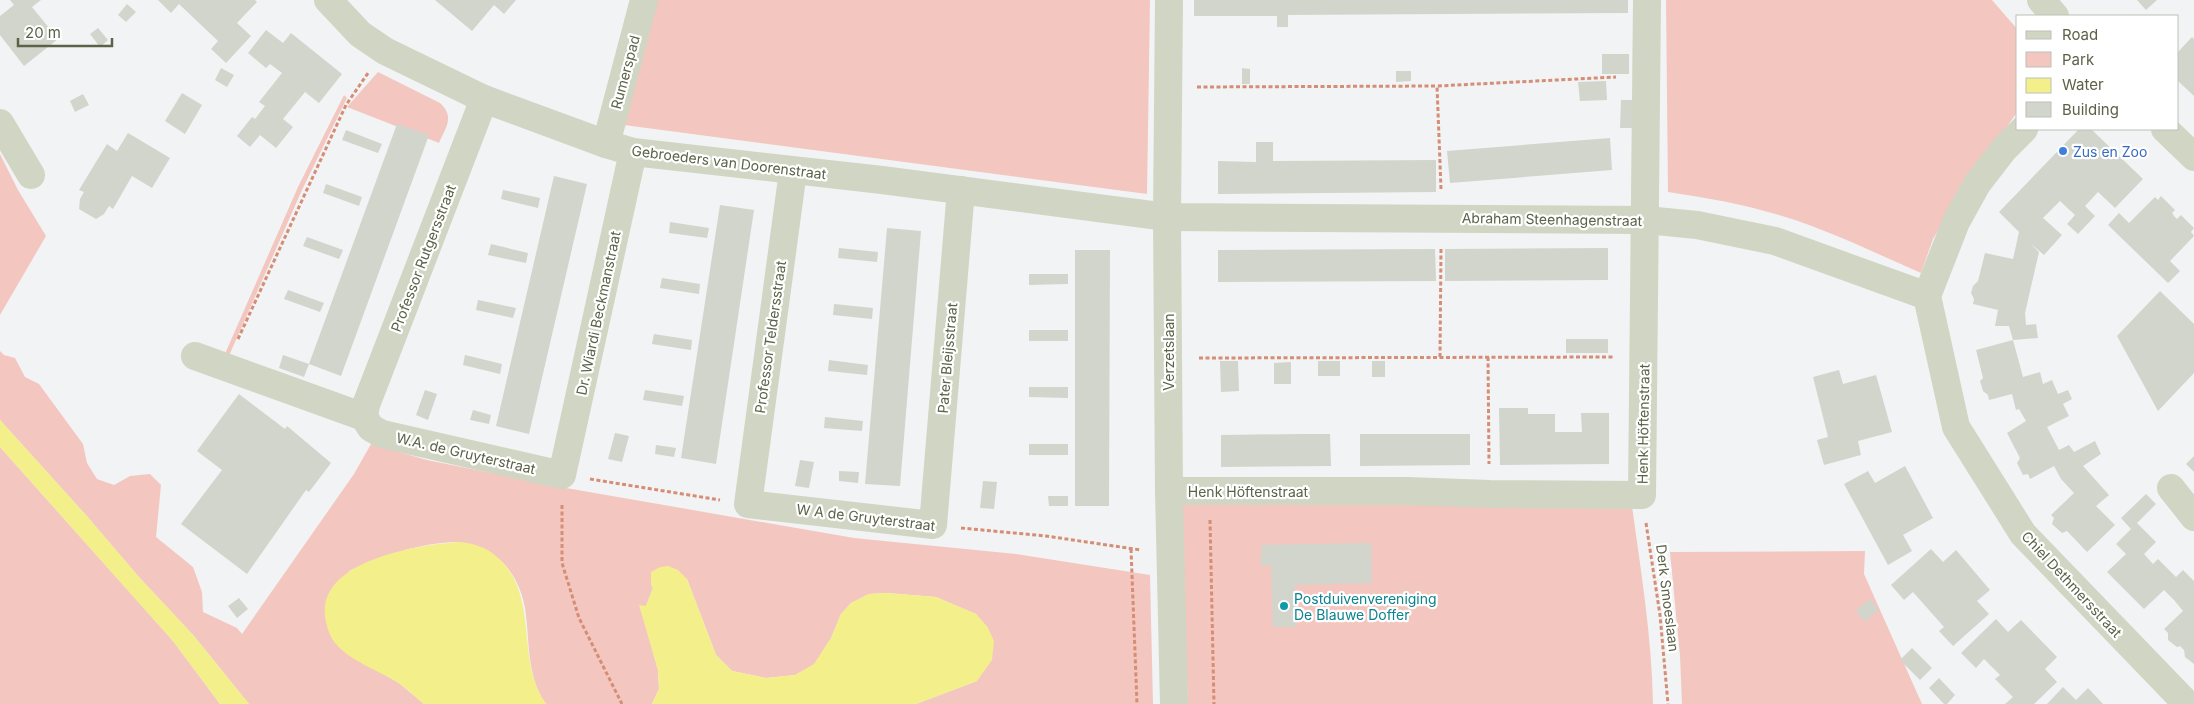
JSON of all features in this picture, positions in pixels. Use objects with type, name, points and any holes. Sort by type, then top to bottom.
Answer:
[{"type":"street","name":"Gebroeders van Doorenstraat","points":[[328,0],[360,34],[385,51],[484,99],[606,144],[633,152],[961,190],[1166,217]]},
{"type":"street","name":"Rumerspad","points":[[606,144],[644,0]]},
{"type":"street","name":"Verzetslaan","points":[[1169,0],[1166,217],[1170,554],[1174,704]]},
{"type":"street","name":"Henk Höftenstraat","points":[[1169,491],[1407,490],[1490,494],[1642,495],[1647,0]]},
{"type":"street","points":[[2041,0],[2054,15]]},
{"type":"street","name":"Professor Rutgersstraat","points":[[368,423],[366,405],[484,99]]},
{"type":"street","points":[[0,123],[31,176]]},
{"type":"street","points":[[1927,296],[1956,222],[1977,184],[2004,149],[2023,130]]},
{"type":"street","points":[[2166,130],[2194,157]]},
{"type":"street","name":"Dr. Wiardi Beckmanstraat","points":[[562,475],[633,152]]},
{"type":"street","name":"Professor Teldersstraat","points":[[748,504],[793,171]]},
{"type":"street","name":"Pater Bleijsstraat","points":[[933,525],[961,190]]},
{"type":"street","name":"Abraham Steenhagenstraat","points":[[1166,217],[1646,220],[1697,225],[1775,241],[1927,296]]},
{"type":"street","name":"Chiel Dethmersstraat","points":[[1927,296],[1956,427],[2023,534],[2187,704]]},
{"type":"street","points":[[195,356],[368,423]]},
{"type":"street","name":"W.A. de Gruyterstraat","points":[[368,423],[382,434],[562,475]]},
{"type":"street","points":[[2171,488],[2194,517]]},
{"type":"street","name":"W A de Gruyterstraat","points":[[748,504],[933,525]]},
{"type":"path","points":[[238,340],[346,105],[385,51]]},
{"type":"path","points":[[1168,88],[1437,86],[1646,75]]},
{"type":"path","points":[[1437,86],[1442,218],[1440,358]]},
{"type":"path","points":[[1488,357],[1490,494]]},
{"type":"path","points":[[1168,358],[1644,357]]},
{"type":"path","points":[[622,704],[579,618],[562,563],[562,475],[748,504]]},
{"type":"path","points":[[1209,491],[1214,704]]},
{"type":"path","name":"Derk Smoeslaan","points":[[1642,495],[1660,615],[1668,704]]},
{"type":"path","name":"W A de Gruyterstraat","points":[[933,525],[1046,536],[1170,554]]},
{"type":"path","points":[[1131,549],[1137,704]]},
{"type":"green space","points":[[656,0],[1150,0],[1147,194],[624,125]]},
{"type":"green space","points":[[1666,0],[1992,0],[2016,28],[2016,114],[1961,191],[1933,239],[1921,273],[1837,236],[1792,219],[1739,205],[1668,192]]},
{"type":"green space","points":[[378,72],[440,103],[445,108],[448,122],[439,143],[347,107]]},
{"type":"green space","points":[[344,95],[347,98],[302,190],[228,358],[224,356],[298,187]]},
{"type":"green space","points":[[0,154],[18,190],[46,236],[0,315]]},
{"type":"green space","points":[[0,351],[4,355],[15,358],[25,377],[39,384],[83,444],[87,463],[97,479],[114,485],[130,476],[150,474],[161,485],[156,537],[193,567],[202,592],[203,612],[237,628],[242,634],[354,474],[371,444],[427,460],[566,488],[854,538],[1016,554],[1150,575],[1153,704],[916,704],[977,681],[988,628],[976,614],[936,597],[887,593],[869,594],[851,603],[841,614],[831,638],[814,665],[795,675],[766,678],[732,671],[716,655],[687,579],[651,585],[653,588],[646,606],[640,606],[658,670],[659,689],[652,704],[546,704],[535,682],[532,670],[525,608],[515,579],[506,566],[493,555],[456,542],[428,545],[401,551],[349,571],[348,654],[399,683],[424,704],[249,704],[194,636],[138,576],[0,420]]},
{"type":"green space","points":[[0,447],[173,641],[220,704],[0,704]]},
{"type":"green space","points":[[1180,504],[1632,506],[1648,630],[1653,704],[1188,704]]},
{"type":"green space","points":[[1865,551],[1864,574],[1922,704],[1682,704],[1680,656],[1670,552]]},
{"type":"water","points":[[0,420],[138,576],[194,636],[249,704],[220,704],[173,641],[0,447]]},
{"type":"water","points":[[458,542],[484,548],[497,557],[510,573],[519,590],[531,668],[546,704],[424,704],[397,682],[348,655],[332,638],[325,616],[327,597],[338,581],[354,569],[374,559],[419,547]]},
{"type":"water","points":[[668,566],[678,570],[687,579],[716,655],[732,671],[766,678],[795,675],[814,664],[831,638],[841,614],[851,603],[869,594],[886,593],[936,597],[976,614],[988,628],[994,641],[992,660],[977,681],[916,704],[652,704],[659,689],[658,670],[639,605],[646,606],[653,588],[651,585],[651,572],[660,567]]},
{"type":"building","points":[[10,0],[41,0],[32,7],[58,39],[24,66],[0,35],[0,16],[14,5]]},
{"type":"building","points":[[158,0],[255,0],[257,2],[237,23],[251,36],[226,63],[211,49],[218,41],[179,4],[171,13]]},
{"type":"building","points":[[435,0],[516,0],[504,14],[494,5],[472,31]]},
{"type":"building","points":[[1194,0],[1628,0],[1628,13],[1288,15],[1288,27],[1277,27],[1277,16],[1194,16]]},
{"type":"building","points":[[2137,0],[2157,0],[2146,10]]},
{"type":"building","points":[[127,4],[136,12],[126,22],[118,15]]},
{"type":"building","points":[[98,28],[108,40],[100,47],[90,34]]},
{"type":"building","points":[[266,30],[283,43],[291,33],[342,74],[319,103],[305,92],[283,119],[293,127],[276,148],[260,135],[250,147],[237,136],[252,117],[255,119],[265,106],[259,102],[282,73],[270,64],[266,68],[248,53]]},
{"type":"building","points":[[2192,37],[2194,39],[2194,96],[2179,82],[2179,51]]},
{"type":"building","points":[[1602,54],[1629,54],[1629,74],[1602,74]]},
{"type":"building","points":[[221,68],[234,75],[227,87],[215,80]]},
{"type":"building","points":[[1242,68],[1250,69],[1250,84],[1242,84]]},
{"type":"building","points":[[1396,71],[1411,71],[1411,81],[1396,82]]},
{"type":"building","points":[[1606,81],[1607,100],[1580,101],[1578,82]]},
{"type":"building","points":[[182,93],[202,105],[185,134],[165,121]]},
{"type":"building","points":[[83,94],[89,105],[75,112],[70,101]]},
{"type":"building","points":[[1621,100],[1632,100],[1632,128],[1620,128]]},
{"type":"building","points":[[397,124],[429,135],[341,376],[309,364]]},
{"type":"building","points":[[346,130],[382,144],[378,153],[342,140]]},
{"type":"building","points":[[2078,130],[2092,130],[2143,179],[2115,208],[2098,192],[2085,206],[2095,216],[2078,234],[2067,224],[2075,215],[2060,201],[2043,218],[2062,235],[2044,255],[2031,244],[2039,252],[2025,313],[2026,325],[2036,324],[2038,338],[2013,340],[2009,326],[1995,326],[1998,310],[1973,304],[1974,299],[1971,293],[1973,286],[1978,281],[1985,253],[2013,259],[2019,232],[1999,212]]},
{"type":"building","points":[[128,133],[170,158],[152,188],[132,176],[113,209],[109,206],[104,214],[96,219],[79,209],[80,199],[84,192],[79,190],[107,144],[117,151]]},
{"type":"building","points":[[1610,138],[1612,170],[1450,183],[1447,151]]},
{"type":"building","points":[[1256,142],[1273,142],[1273,161],[1436,160],[1436,192],[1218,194],[1218,161],[1256,162]]},
{"type":"building","points":[[554,176],[587,184],[529,434],[496,426]]},
{"type":"building","points":[[326,184],[362,197],[359,206],[323,193]]},
{"type":"building","points":[[503,190],[540,198],[538,208],[501,199]]},
{"type":"building","points":[[2161,196],[2175,210],[2172,213],[2177,219],[2181,215],[2194,228],[2191,232],[2194,236],[2170,261],[2180,271],[2168,283],[2108,225],[2119,213],[2129,223],[2155,197],[2158,200]]},
{"type":"building","points":[[720,205],[754,210],[716,464],[681,458]]},
{"type":"building","points":[[670,222],[709,228],[707,238],[669,233]]},
{"type":"building","points":[[887,228],[921,231],[900,486],[865,484]]},
{"type":"building","points":[[307,237],[343,250],[339,259],[303,246]]},
{"type":"building","points":[[491,244],[528,253],[526,263],[488,255]]},
{"type":"building","points":[[839,248],[878,252],[877,262],[838,258]]},
{"type":"building","points":[[1608,248],[1608,280],[1445,281],[1445,249]]},
{"type":"building","points":[[1435,249],[1436,281],[1218,282],[1218,250]]},
{"type":"building","points":[[1075,250],[1110,250],[1109,506],[1075,506]]},
{"type":"building","points":[[1029,274],[1068,274],[1068,284],[1029,285]]},
{"type":"building","points":[[662,278],[700,284],[699,294],[660,288]]},
{"type":"building","points":[[288,290],[324,303],[320,312],[284,299]]},
{"type":"building","points":[[2160,291],[2194,324],[2194,373],[2158,411],[2117,336]]},
{"type":"building","points":[[478,300],[516,308],[513,318],[476,310]]},
{"type":"building","points":[[834,304],[873,308],[872,319],[833,315]]},
{"type":"building","points":[[1029,330],[1068,330],[1068,341],[1029,341]]},
{"type":"building","points":[[654,334],[692,340],[691,350],[652,344]]},
{"type":"building","points":[[1566,339],[1608,339],[1608,353],[1566,353]]},
{"type":"building","points":[[2013,340],[2023,377],[2040,372],[2043,384],[2052,380],[2058,394],[2068,390],[2072,399],[2063,404],[2069,416],[2047,427],[2059,450],[2069,445],[2074,452],[2095,441],[2101,454],[2083,466],[2109,495],[2096,506],[2115,525],[2087,552],[2067,531],[2062,533],[2052,524],[2054,518],[2051,515],[2074,493],[2061,479],[2054,466],[2030,479],[2028,474],[2023,475],[2017,463],[2020,458],[2007,433],[2026,421],[2019,409],[2016,410],[2012,394],[1989,400],[1988,395],[1983,391],[1980,381],[1983,378],[1976,350]]},
{"type":"building","points":[[283,355],[309,364],[304,377],[279,368]]},
{"type":"building","points":[[465,355],[502,364],[500,374],[463,365]]},
{"type":"building","points":[[829,360],[868,365],[867,375],[828,371]]},
{"type":"building","points":[[1220,361],[1238,361],[1239,391],[1221,392]]},
{"type":"building","points":[[1318,361],[1340,361],[1340,376],[1318,376]]},
{"type":"building","points":[[1372,361],[1385,361],[1385,377],[1372,377]]},
{"type":"building","points":[[1291,362],[1291,384],[1274,384],[1274,363]]},
{"type":"building","points":[[1839,370],[1843,384],[1876,375],[1892,432],[1858,441],[1861,455],[1824,465],[1817,440],[1828,437],[1813,377]]},
{"type":"building","points":[[1029,387],[1068,387],[1068,398],[1029,397]]},
{"type":"building","points":[[425,390],[437,394],[428,420],[416,415]]},
{"type":"building","points":[[645,390],[684,396],[682,406],[643,400]]},
{"type":"building","points":[[239,394],[285,429],[287,426],[331,463],[309,492],[306,490],[247,574],[181,524],[222,470],[197,451]]},
{"type":"building","points":[[1499,408],[1528,408],[1528,414],[1555,414],[1555,432],[1582,432],[1581,413],[1609,413],[1609,464],[1500,465]]},
{"type":"building","points":[[473,410],[491,415],[489,424],[470,420]]},
{"type":"building","points":[[825,417],[863,421],[862,431],[824,428]]},
{"type":"building","points":[[615,433],[629,436],[622,462],[608,459]]},
{"type":"building","points":[[1330,434],[1331,466],[1221,467],[1221,435]]},
{"type":"building","points":[[1360,434],[1470,434],[1470,465],[1360,466]]},
{"type":"building","points":[[1029,444],[1068,444],[1068,455],[1029,455]]},
{"type":"building","points":[[656,445],[676,448],[674,457],[655,454]]},
{"type":"building","points":[[2194,456],[2194,472],[2186,464]]},
{"type":"building","points":[[800,460],[814,462],[809,488],[795,486]]},
{"type":"building","points":[[1905,466],[1933,518],[1903,535],[1912,551],[1888,565],[1844,484],[1868,471],[1875,483]]},
{"type":"building","points":[[839,471],[859,472],[858,483],[839,481]]},
{"type":"building","points":[[983,481],[997,482],[994,509],[980,508]]},
{"type":"building","points":[[2146,494],[2156,504],[2137,523],[2156,542],[2144,554],[2153,564],[2158,559],[2176,577],[2183,570],[2194,581],[2194,664],[2185,657],[2184,650],[2180,646],[2177,647],[2168,640],[2168,633],[2164,629],[2183,611],[2174,600],[2164,590],[2144,609],[2107,572],[2126,554],[2116,544],[2131,529],[2121,518]]},
{"type":"building","points":[[1048,496],[1068,496],[1068,506],[1049,506]]},
{"type":"building","name":"Postduivenvereniging De Blauwe Doffer","points":[[1371,543],[1372,583],[1295,585],[1296,627],[1273,627],[1271,565],[1261,566],[1261,545]]},
{"type":"building","points":[[1931,549],[1943,562],[1956,550],[1990,590],[1977,601],[1989,614],[1953,646],[1939,631],[1944,627],[1913,592],[1904,600],[1891,585]]},
{"type":"building","points":[[239,598],[248,609],[237,618],[228,606]]},
{"type":"building","points":[[1869,599],[1879,609],[1865,622],[1856,611]]},
{"type":"building","points":[[1996,619],[2008,632],[2021,620],[2057,657],[2045,669],[2057,682],[2034,704],[2005,704],[2013,697],[1995,679],[2000,675],[1984,659],[1976,668],[1961,653]]},
{"type":"building","points":[[1912,648],[1932,668],[1920,680],[1900,660]]},
{"type":"building","points":[[1939,678],[1955,695],[1947,704],[1944,704],[1929,688]]},
{"type":"building","points":[[2063,687],[2076,700],[2088,688],[2103,704],[2047,704]]},
{"type":"place","name":"Zus en Zoo","points":[[2063,151]]},
{"type":"place","name":"Postduivenvereniging De Blauwe Doffer","points":[[1284,606]]}]
